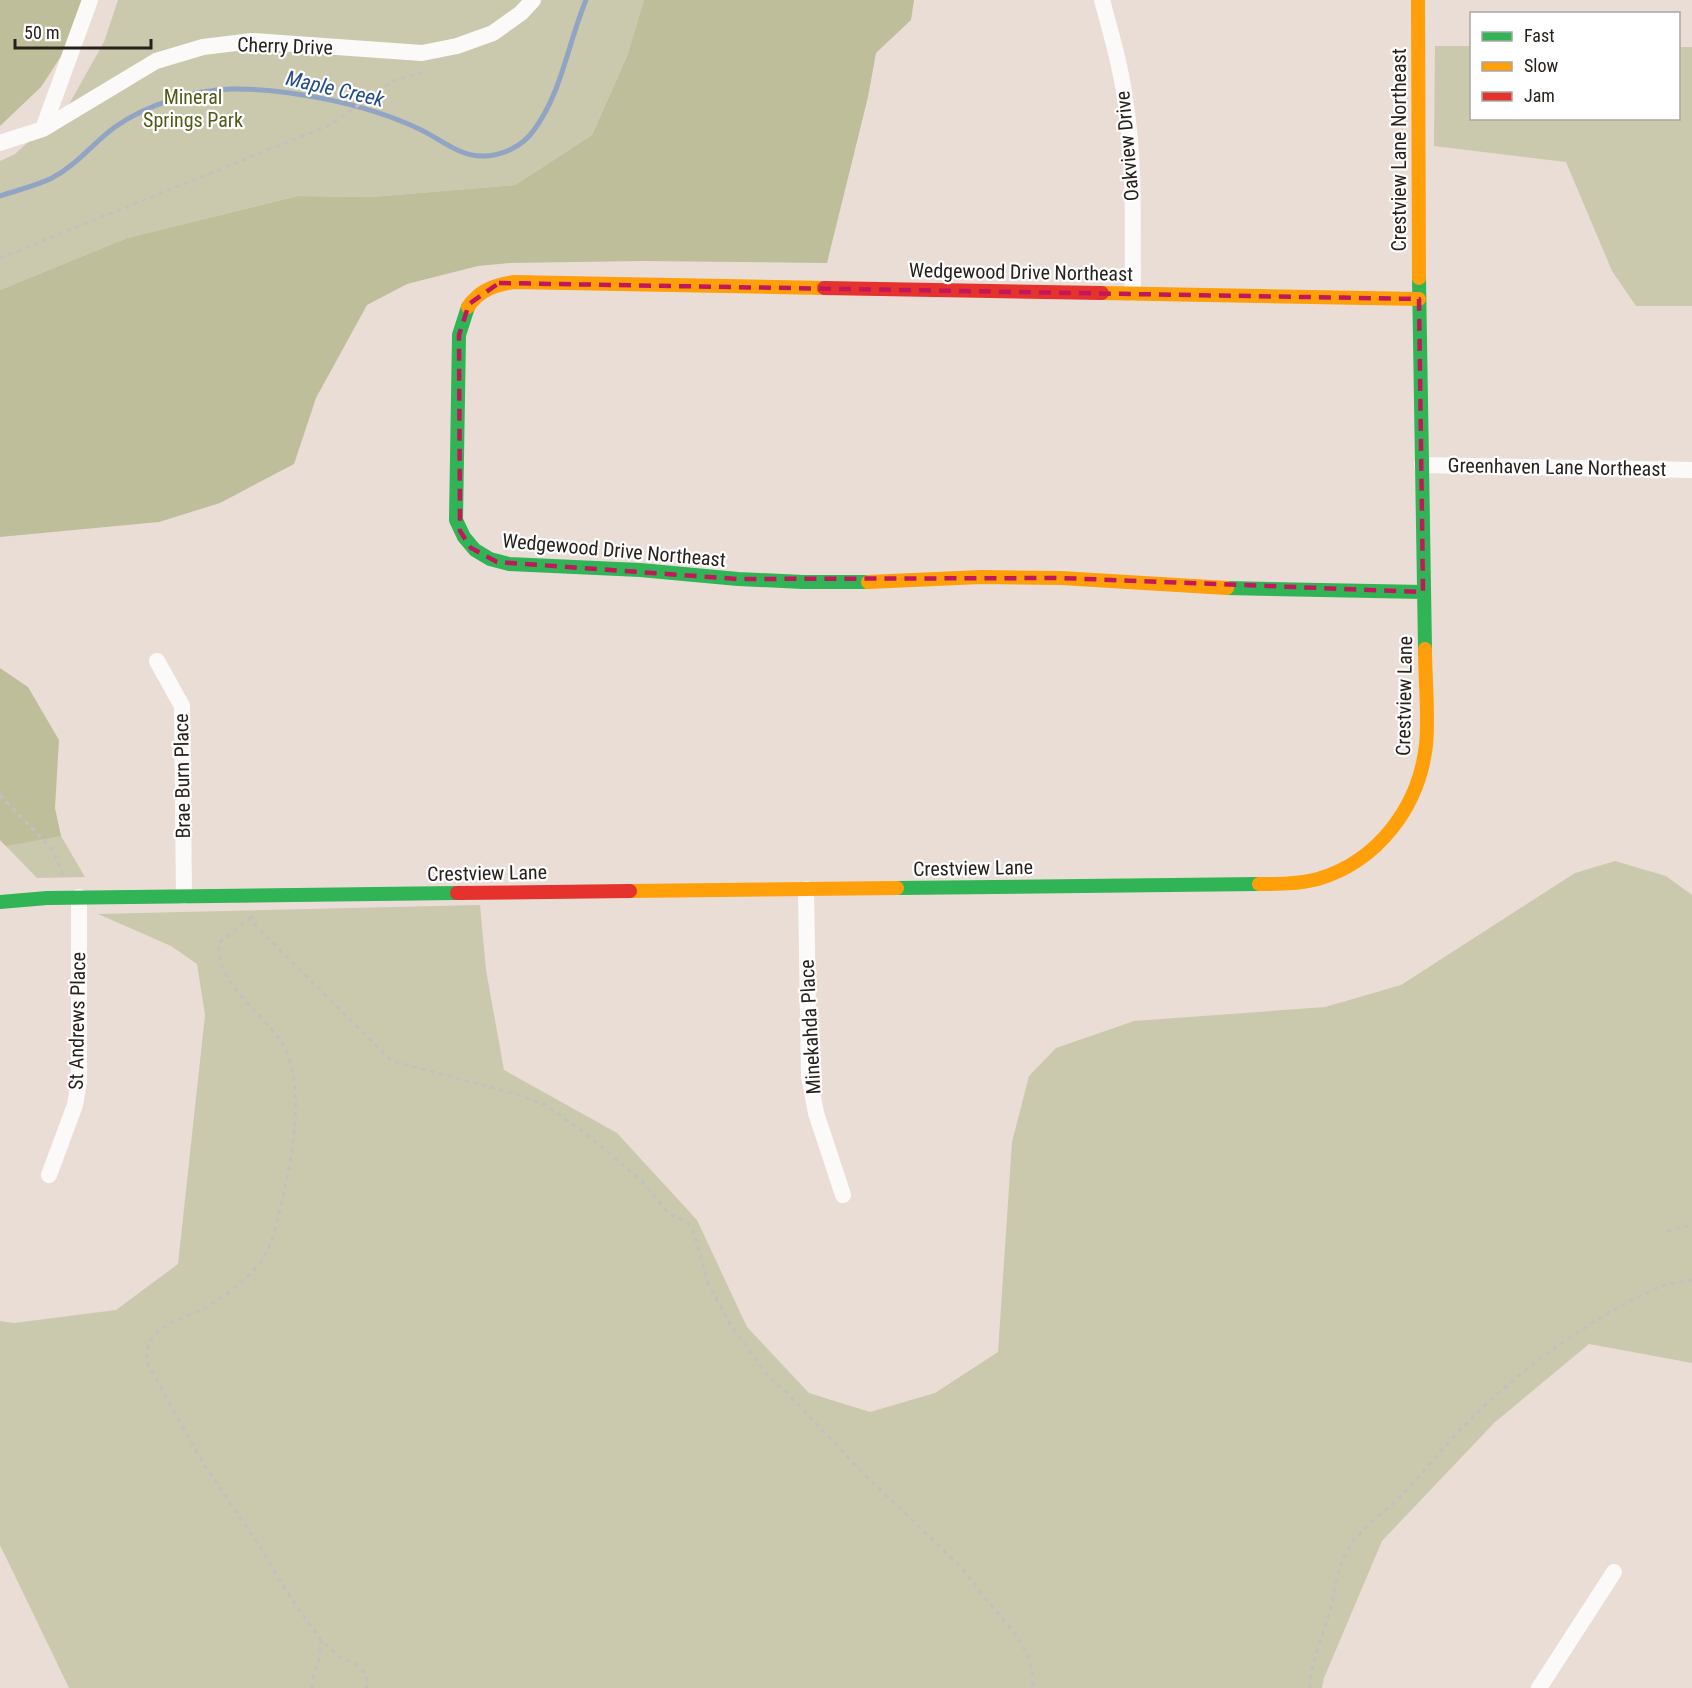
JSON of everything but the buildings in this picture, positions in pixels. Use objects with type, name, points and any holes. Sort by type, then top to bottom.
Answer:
[{"type":"street","points":[[43,129],[90,0]]},
{"type":"street","name":"Cherry Drive","points":[[0,143],[43,129],[156,61],[203,47],[252,41],[422,53],[457,46],[493,33],[521,13],[533,0]]},
{"type":"street","name":"Oakview Drive","points":[[1102,0],[1118,58],[1127,112],[1132,167],[1133,293]]},
{"type":"street","name":"Crestview Lane Northeast","points":[[1418,0],[1419,299]]},
{"type":"street","name":"Wedgewood Drive Northeast","points":[[1419,299],[514,282],[499,284],[483,290],[469,304],[462,319],[459,334],[456,520],[471,548],[482,556],[497,562],[803,582],[869,582],[981,577],[1061,578],[1202,587],[1424,592]]},
{"type":"street","name":"Crestview Lane","points":[[0,902],[79,897],[1288,884],[1318,879],[1347,867],[1387,836],[1402,816],[1414,793],[1422,769],[1426,744],[1419,299]]},
{"type":"street","name":"Greenhaven Lane Northeast","points":[[1422,465],[1692,470]]},
{"type":"street","name":"Brae Burn Place","points":[[157,661],[182,706],[184,896]]},
{"type":"street","name":"Minekahda Place","points":[[806,889],[809,1076],[816,1113],[843,1196]]},
{"type":"street","name":"St Andrews Place","points":[[49,1176],[75,1105],[79,1081],[79,897]]},
{"type":"street","points":[[1539,1688],[1614,1572]]},
{"type":"path","points":[[0,258],[330,125],[393,81]]},
{"type":"path","points":[[0,795],[51,848],[67,882]]},
{"type":"path","points":[[248,896],[253,923],[392,1061],[516,1094],[547,1106],[581,1130],[640,1179],[669,1214],[687,1222],[693,1230],[708,1283],[730,1324],[768,1376],[865,1475],[957,1563],[1015,1634],[1027,1653],[1032,1670],[1033,1688]]},
{"type":"path","points":[[252,916],[219,943],[218,956],[238,993],[266,1024],[288,1054],[296,1117],[282,1199],[269,1248],[257,1268],[208,1306],[183,1317],[159,1332],[150,1341],[147,1363],[206,1466],[291,1598],[321,1640],[340,1657],[356,1664],[364,1672],[368,1682],[366,1688]]},
{"type":"path","points":[[1667,1231],[1692,1224]]},
{"type":"path","points":[[1310,1688],[1310,1678],[1329,1617],[1336,1573],[1347,1550],[1360,1531],[1401,1497],[1436,1456],[1492,1398],[1542,1357],[1602,1318],[1649,1292],[1659,1287],[1692,1280]]},
{"type":"path","points":[[312,1688],[319,1661],[321,1640]]},
{"type":"highlighted area","points":[[499,283],[1419,299],[1423,592],[1061,578],[738,579],[497,562],[471,548],[460,531],[459,335],[469,304]]},
{"type":"green space","points":[[0,0],[94,0],[93,7],[41,87],[0,126]]},
{"type":"green space","name":"Mineral Springs Park","points":[[118,0],[644,0],[627,56],[592,135],[515,185],[371,197],[298,196],[127,238],[0,290],[0,161],[15,154],[68,106],[104,42]]},
{"type":"green space","points":[[644,0],[914,0],[911,20],[876,53],[868,97],[827,263],[642,261],[510,263],[478,266],[407,284],[367,305],[316,398],[294,464],[220,503],[159,522],[0,537],[0,290],[127,238],[298,196],[371,197],[515,185],[592,135],[627,56]]},
{"type":"green space","points":[[1435,46],[1470,46],[1470,120],[1680,120],[1680,47],[1692,47],[1692,306],[1636,306],[1612,271],[1566,162],[1434,146]]},
{"type":"green space","points":[[0,668],[28,687],[59,740],[55,808],[61,836],[6,846],[0,840]]},
{"type":"green space","points":[[0,767],[61,836],[85,877],[37,878],[0,840]]},
{"type":"green space","points":[[1615,861],[1666,876],[1692,895],[1692,1363],[1589,1344],[1494,1423],[1382,1541],[1324,1678],[1322,1688],[69,1688],[0,1545],[0,1321],[14,1323],[116,1310],[178,1264],[205,1015],[197,964],[171,946],[98,914],[480,905],[486,970],[504,1070],[617,1133],[697,1220],[747,1327],[809,1393],[870,1412],[935,1393],[998,1352],[1012,1142],[1029,1076],[1056,1048],[1134,1021],[1325,1007],[1401,985],[1575,873]]},
{"type":"waterway","name":"Maple Creek","points":[[0,196],[40,183],[61,173],[115,127],[141,112],[170,100],[216,90],[253,89],[326,99],[397,119],[465,153],[490,156],[505,152],[524,141],[544,115],[558,84],[586,0]]},
{"type":"traffic: fast","points":[[1419,278],[1425,649]]},
{"type":"traffic: fast","points":[[468,307],[459,335],[456,520],[464,537],[475,550],[490,559],[509,564],[640,570],[738,579],[868,582]]},
{"type":"traffic: fast","points":[[1227,588],[1423,592]]},
{"type":"traffic: fast","points":[[897,888],[1259,884]]},
{"type":"traffic: fast","points":[[0,902],[47,898],[457,893]]},
{"type":"traffic: slow","points":[[1418,0],[1419,278]]},
{"type":"traffic: slow","points":[[468,307],[477,296],[488,289],[514,282],[824,288]]},
{"type":"traffic: slow","points":[[1102,293],[1419,299]]},
{"type":"traffic: slow","points":[[868,582],[981,577],[1061,578],[1227,588]]},
{"type":"traffic: slow","points":[[1259,884],[1311,881],[1340,871],[1377,845],[1405,810],[1415,790],[1426,745],[1425,649]]},
{"type":"traffic: slow","points":[[630,891],[897,888]]},
{"type":"traffic: jam","points":[[824,288],[1102,293]]},
{"type":"traffic: jam","points":[[457,893],[630,891]]}]
